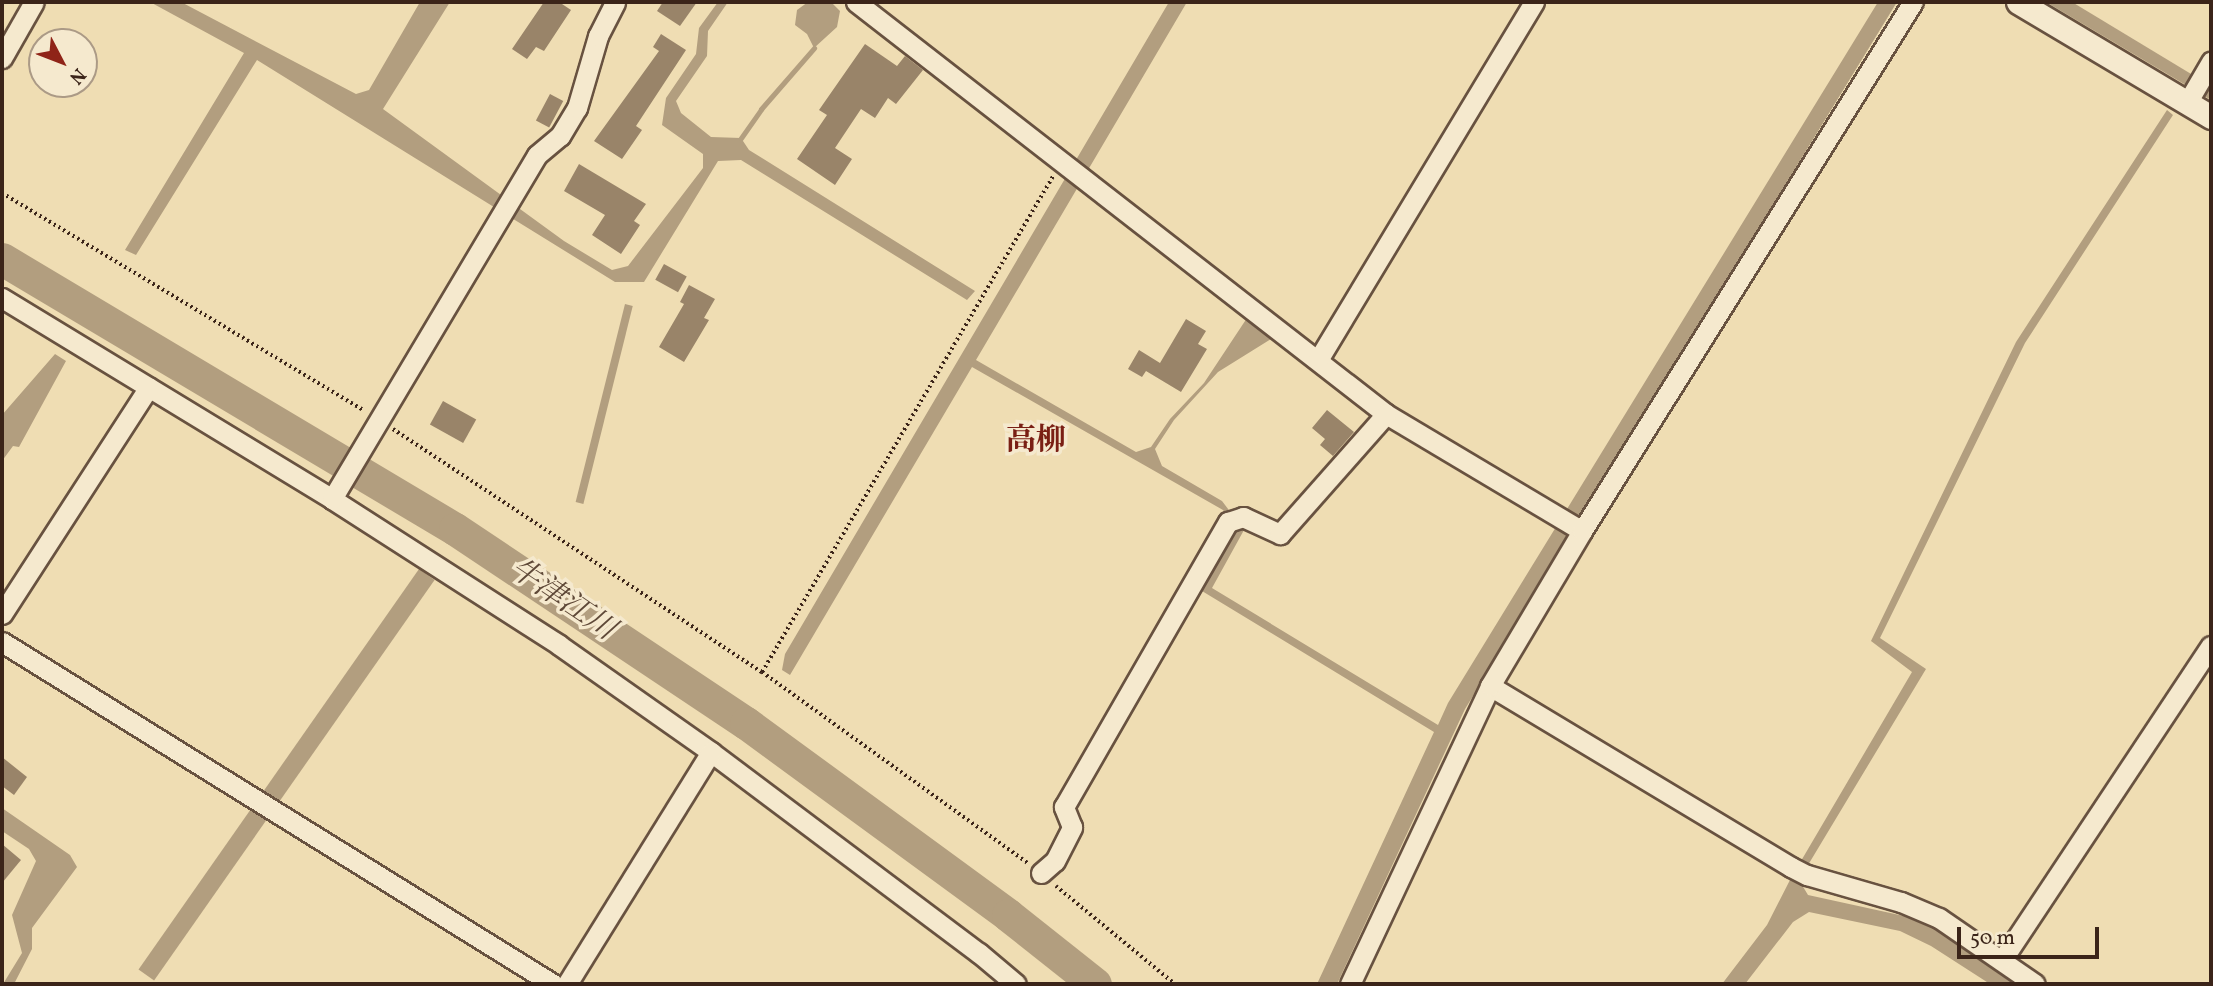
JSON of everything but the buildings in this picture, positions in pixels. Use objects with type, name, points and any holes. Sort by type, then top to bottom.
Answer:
[{"type":"street","points":[[2,58],[34,2]]},
{"type":"street","points":[[332,499],[537,155],[560,136],[577,108],[598,36],[615,2]]},
{"type":"street","points":[[856,2],[1386,414],[1582,531]]},
{"type":"street","points":[[1318,360],[1534,2]]},
{"type":"street","points":[[1350,984],[1490,686],[1582,531],[1913,2]]},
{"type":"street","points":[[2018,2],[2211,117]]},
{"type":"street","points":[[2187,103],[2207,68]]},
{"type":"street","points":[[2,298],[332,499],[559,645],[711,752],[979,953],[1016,984]]},
{"type":"street","points":[[2,614],[149,387]]},
{"type":"street","points":[[1041,873],[1055,861],[1072,827],[1064,807],[1232,519],[1280,534],[1386,414]]},
{"type":"street","points":[[2,642],[553,984]]},
{"type":"street","points":[[2002,960],[2211,646]]},
{"type":"street","points":[[1490,686],[1799,871],[1913,907],[1939,918],[2035,984]]},
{"type":"street","points":[[567,984],[711,752]]},
{"type":"path","points":[[762,672],[1066,163]]},
{"type":"path","points":[[2,193],[380,421],[762,672],[1041,873],[1175,984]]},
{"type":"shaded area","points":[[150,2],[181,2],[356,94],[369,90],[420,2],[450,2],[383,109],[564,241],[612,270],[628,266],[703,168],[703,154],[662,125],[666,98],[696,54],[699,28],[718,2],[728,2],[708,31],[707,56],[676,101],[681,113],[711,137],[741,138],[749,150],[975,291],[967,300],[741,160],[718,161],[644,282],[615,282],[257,60],[136,255],[125,250],[244,53]]},
{"type":"shaded area","points":[[808,2],[831,2],[840,11],[837,27],[814,48],[807,34],[795,25],[797,10]]},
{"type":"shaded area","points":[[1169,2],[1187,2],[976,360],[1136,452],[1151,447],[1170,419],[1204,383],[1247,318],[1271,339],[1218,372],[1174,420],[1155,449],[1162,466],[1222,501],[1244,530],[1212,588],[1438,725],[1448,703],[1878,2],[1897,2],[1465,709],[1337,984],[1317,984],[1434,732],[1202,591],[1238,529],[1223,510],[972,367],[790,675],[782,670],[785,654]]},
{"type":"shaded area","points":[[2046,2],[2072,2],[2211,86],[2211,100]]},
{"type":"shaded area","points":[[2167,110],[2173,115],[2025,343],[1880,638],[1926,669],[1799,880],[1808,895],[1904,916],[1937,930],[2018,984],[1990,984],[1931,946],[1900,931],[1809,912],[1793,922],[1745,984],[1722,984],[1767,925],[1791,878],[1912,672],[1871,641],[2016,342]]},
{"type":"shaded area","points":[[625,304],[633,306],[583,504],[576,502]]},
{"type":"shaded area","points":[[55,354],[66,361],[19,447],[13,446],[2,461],[2,415]]},
{"type":"shaded area","points":[[419,569],[435,580],[154,980],[139,970]]},
{"type":"shaded area","points":[[2,808],[70,855],[77,867],[32,928],[32,949],[14,984],[3,984],[22,953],[12,915],[36,861],[29,849],[2,831]]},
{"type":"waterway","points":[[741,138],[761,109],[814,48]]},
{"type":"waterway","name":"牛津江川","points":[[2,259],[455,529],[746,723],[1008,915],[1095,984]]},
{"type":"district","name":"高柳","points":[[1036,441]]}]
